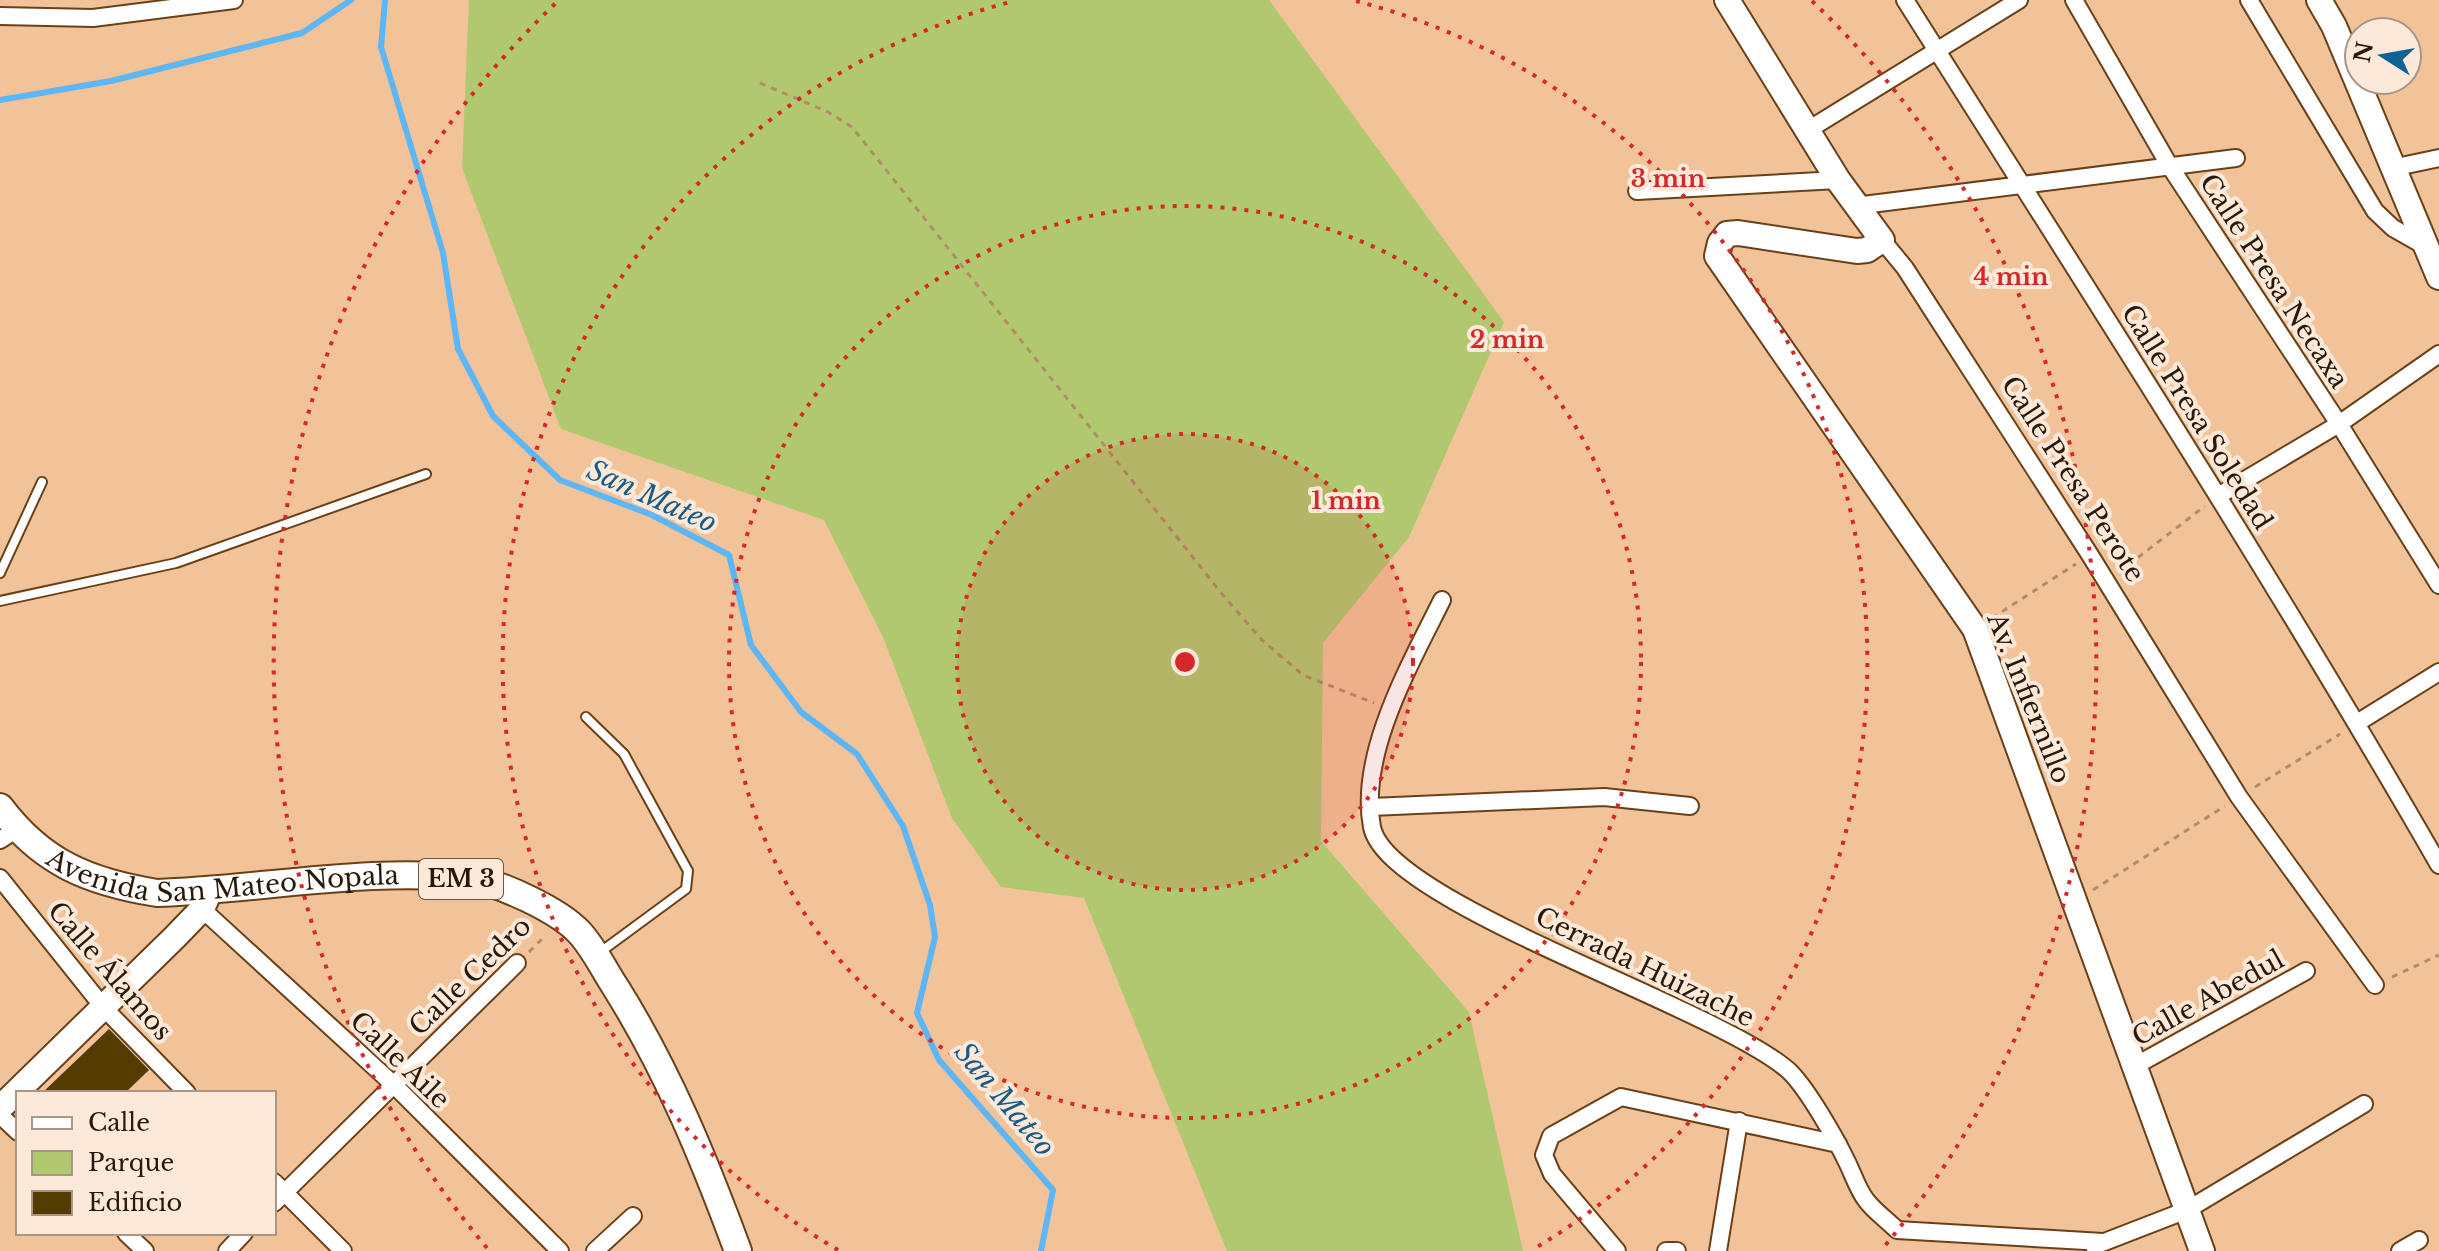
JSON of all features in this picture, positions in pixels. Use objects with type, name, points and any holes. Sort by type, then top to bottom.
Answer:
[{"type":"main road","name":"Avenida San Mateo Nopala","points":[[0,807],[9,835],[66,868],[116,886],[206,900],[420,877],[474,880],[528,900],[563,918],[580,933],[645,1034],[690,1124],[738,1251]]},
{"type":"street","points":[[0,16],[93,18],[234,0]]},
{"type":"street","name":"Calle Presa Perote","points":[[1727,0],[1855,206],[1905,268],[2090,555],[2239,797],[2375,985]]},
{"type":"street","name":"Calle Presa Soledad","points":[[1905,0],[2218,496],[2357,723],[2439,865]]},
{"type":"street","points":[[1808,130],[1936,48],[2019,0]]},
{"type":"street","name":"Calle Presa Necaxa","points":[[2074,0],[2169,165],[2339,424],[2439,585]]},
{"type":"street","points":[[2249,0],[2375,211],[2393,228],[2423,245]]},
{"type":"street","points":[[2319,0],[2334,26],[2423,245],[2439,277]]},
{"type":"street","points":[[1855,206],[2236,158]]},
{"type":"street","points":[[2392,168],[2439,158]]},
{"type":"street","points":[[1637,191],[1838,180]]},
{"type":"street","name":"Av. Infiernillo","points":[[1882,240],[1867,250],[1857,251],[1738,233],[1727,234],[1720,243],[1717,256],[1975,629],[2202,1251]]},
{"type":"street","points":[[2218,496],[2339,424],[2439,354]]},
{"type":"street","name":"Cerrada Huizache","points":[[1442,600],[1389,709],[1375,759],[1371,807],[1372,827],[1378,846],[1420,879],[1465,906],[1734,1034],[1790,1072],[1838,1144],[1866,1200],[1897,1230],[2103,1242]]},
{"type":"street","points":[[2357,723],[2439,672]]},
{"type":"street","points":[[1371,807],[1604,797],[1690,806]]},
{"type":"street","name":"Calle Álamos","points":[[0,878],[104,1008],[185,1091]]},
{"type":"street","points":[[18,1091],[104,1008],[206,900]]},
{"type":"street","name":"Calle Aile","points":[[206,900],[560,1251]]},
{"type":"street","name":"Calle Cedro","points":[[277,1193],[517,963]]},
{"type":"street","name":"Calle Abedul","points":[[2133,1067],[2306,971]]},
{"type":"street","points":[[0,1108],[16,1093]]},
{"type":"street","points":[[1617,1251],[1552,1174],[1544,1155],[1551,1136],[1621,1097],[1838,1144]]},
{"type":"street","points":[[2083,1251],[2187,1210],[2364,1104]]},
{"type":"street","points":[[0,1115],[16,1130]]},
{"type":"street","points":[[1718,1251],[1739,1121]]},
{"type":"street","points":[[277,1193],[343,1251]]},
{"type":"street","points":[[595,1251],[633,1216]]},
{"type":"street","points":[[128,1235],[145,1251]]},
{"type":"street","points":[[227,1251],[242,1235]]},
{"type":"street","points":[[2400,1251],[2419,1240]]},
{"type":"street","points":[[1666,1251],[1677,1251]]},
{"type":"lane","points":[[0,601],[176,563],[426,474]]},
{"type":"lane","points":[[0,573],[42,482]]},
{"type":"lane","points":[[586,717],[624,754],[688,871],[686,889],[596,956]]},
{"type":"path","points":[[760,83],[828,112],[852,127],[1222,594],[1262,640],[1303,675],[1389,709]]},
{"type":"path","points":[[2106,582],[2218,496]]},
{"type":"path","points":[[1975,629],[2090,555]]},
{"type":"path","points":[[2076,901],[2357,723]]},
{"type":"path","name":"Calle Cedro","points":[[517,963],[563,918]]},
{"type":"path","points":[[2375,985],[2439,955]]},
{"type":"green space","points":[[469,0],[1269,0],[1504,322],[1409,537],[1323,643],[1321,841],[1469,1012],[1523,1251],[1227,1251],[1084,898],[1001,887],[952,818],[883,637],[824,520],[561,429],[462,168]]},
{"type":"building","points":[[109,1029],[149,1070],[127,1091],[44,1091]]},
{"type":"waterway","points":[[0,100],[111,81],[302,33],[351,0]]},
{"type":"waterway","name":"San Mateo","points":[[385,0],[381,47],[443,253],[458,349],[493,416],[560,480],[652,515],[729,555],[751,645],[801,712],[857,754],[903,826],[930,905],[935,937],[917,1013],[939,1060],[1053,1190],[1041,1251]]}]
